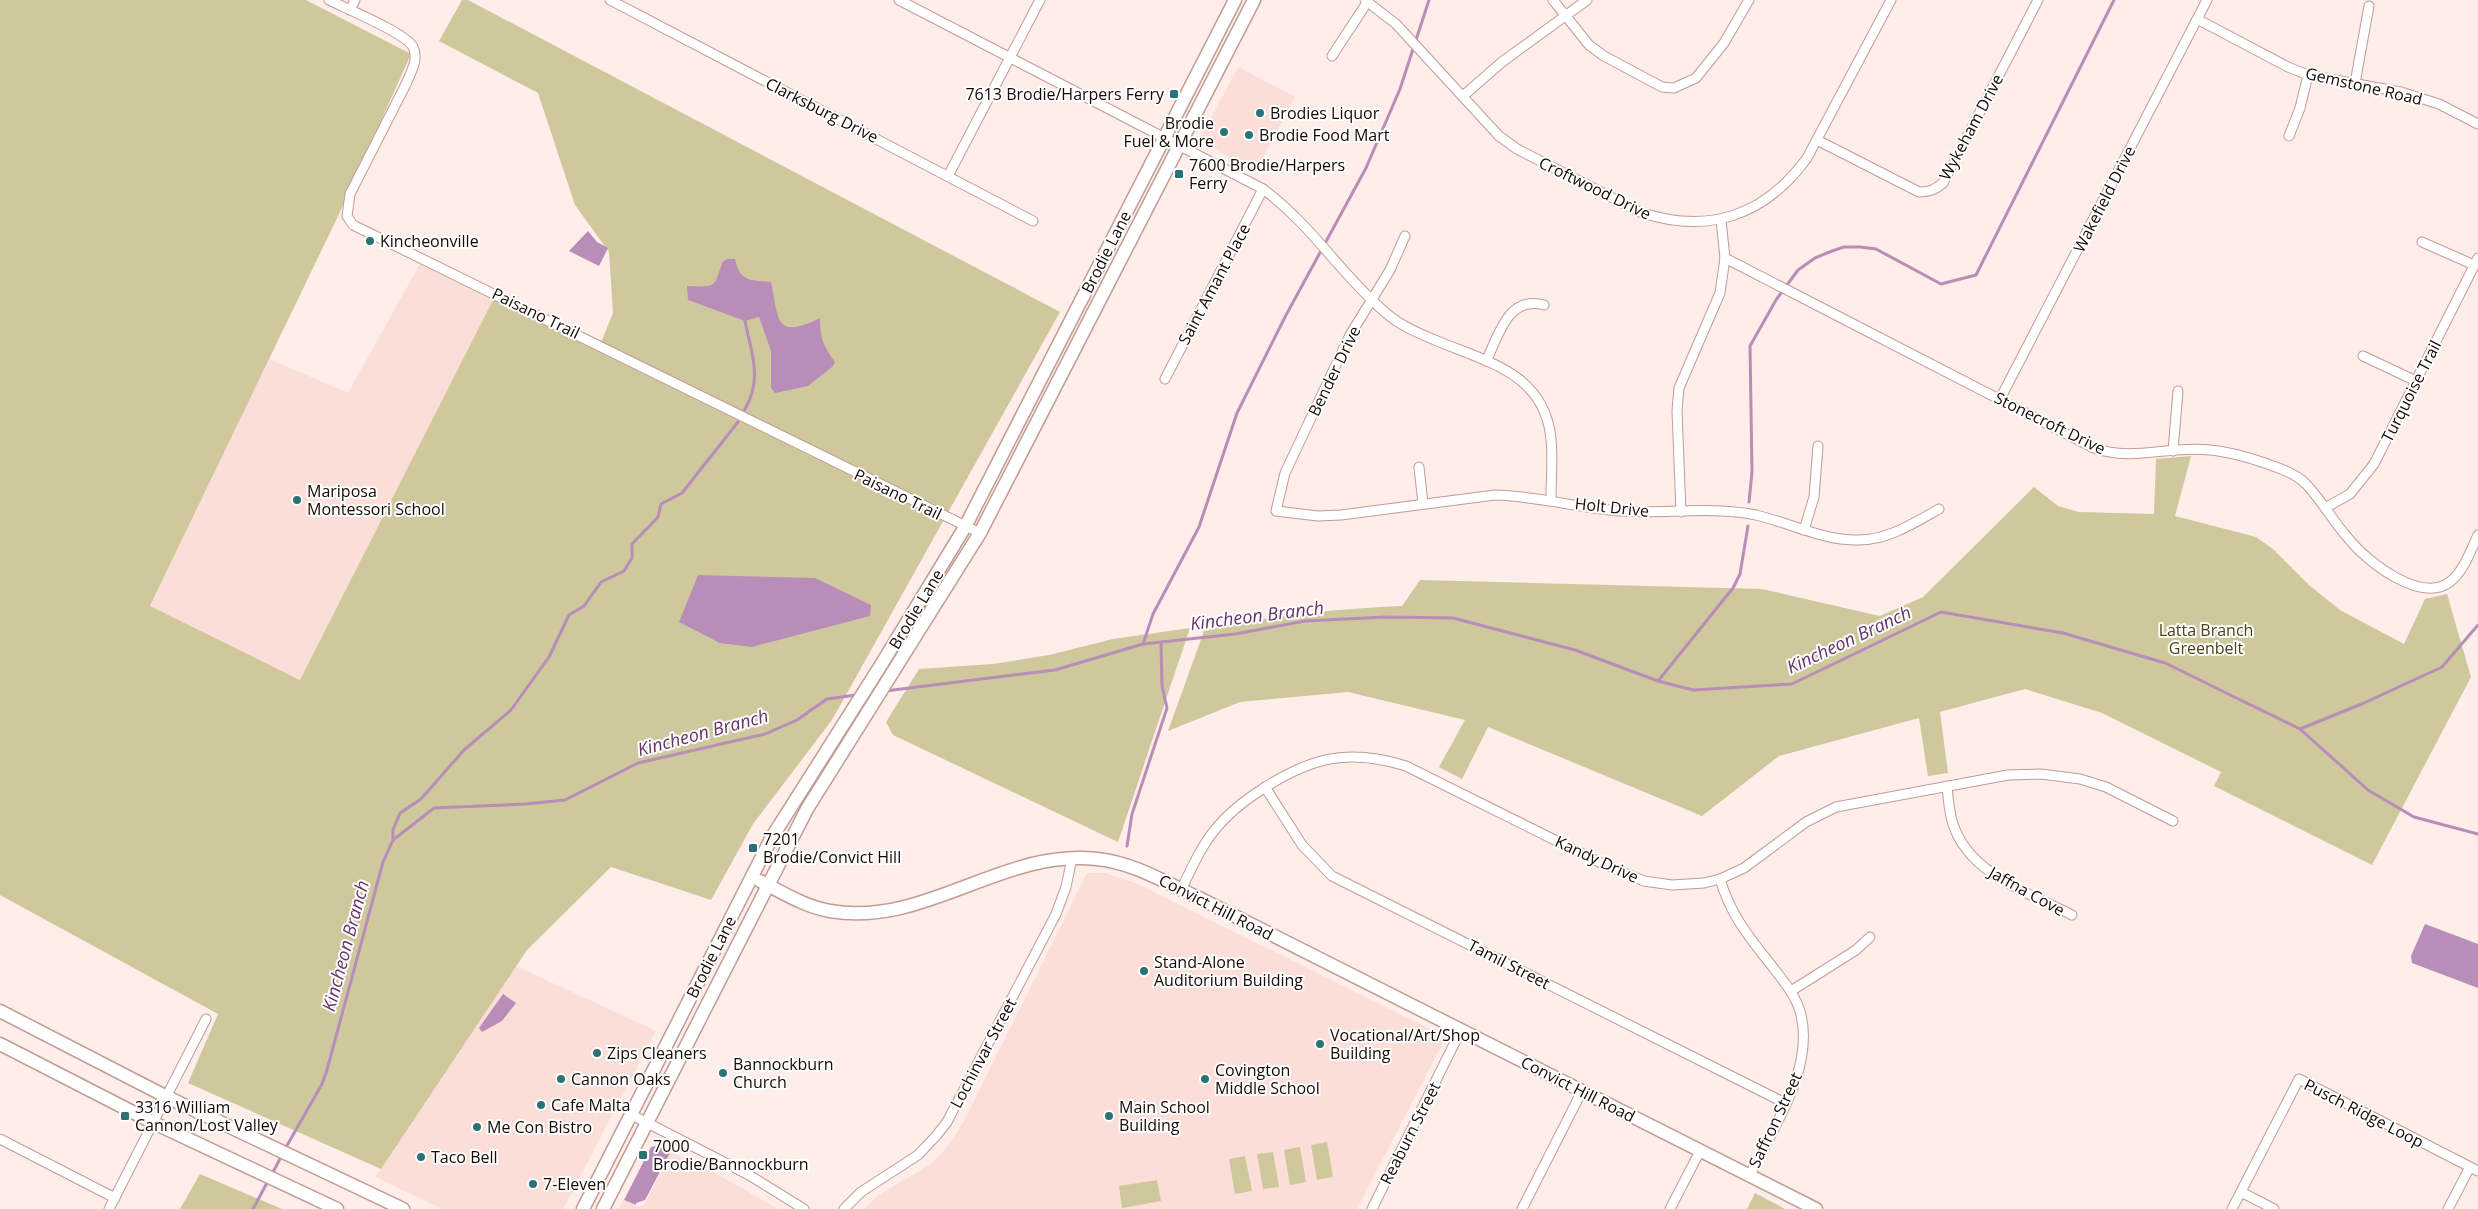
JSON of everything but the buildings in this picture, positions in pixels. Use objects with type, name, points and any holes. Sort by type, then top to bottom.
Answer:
[{"type":"main road","name":"Brodie Lane","points":[[583,1209],[772,836],[881,666],[965,527],[1235,0]]},
{"type":"main road","name":"Brodie Lane","points":[[603,1209],[807,809],[980,533],[1254,0]]},
{"type":"main road","name":"Convict Hill Road","points":[[751,877],[799,900],[828,911],[871,914],[902,908],[1038,863],[1072,858],[1096,858],[1122,864],[1144,871],[1816,1209]]},
{"type":"main road","points":[[0,1011],[167,1097],[344,1181],[385,1205],[403,1209]]},
{"type":"main road","points":[[0,1044],[154,1123],[335,1208]]},
{"type":"street","name":"Paisano Trail","points":[[328,0],[408,40],[415,55],[414,65],[406,84],[350,194],[347,216],[353,225],[455,273],[980,533]]},
{"type":"street","points":[[350,10],[355,0]]},
{"type":"street","name":"Clarksburg Drive","points":[[610,0],[1033,221]]},
{"type":"street","points":[[899,0],[1263,190],[1284,205],[1314,234],[1358,286],[1387,314],[1406,327],[1508,370],[1523,381],[1543,408],[1551,439],[1551,500]]},
{"type":"street","points":[[948,176],[1040,0]]},
{"type":"street","points":[[1553,0],[1589,45],[1604,56],[1662,86],[1674,88],[1696,78],[1724,43],[1748,0]]},
{"type":"street","points":[[1462,96],[1502,62],[1586,0]]},
{"type":"street","name":"Croftwood Drive","points":[[1366,1],[1396,24],[1427,55],[1499,136],[1517,149],[1640,212],[1676,221],[1721,220],[1744,212],[1764,202],[1782,189],[1808,158],[1891,0]]},
{"type":"street","name":"Wykeham Drive","points":[[1817,140],[1919,192],[1936,189],[1943,183],[2038,0]]},
{"type":"street","name":"Wakefield Drive","points":[[2000,399],[2207,0]]},
{"type":"street","points":[[1332,56],[1366,1]]},
{"type":"street","points":[[2355,84],[2369,6]]},
{"type":"street","name":"Gemstone Road","points":[[2197,18],[2288,67],[2308,75],[2401,92],[2439,104],[2478,124]]},
{"type":"street","points":[[2289,136],[2300,108],[2308,75]]},
{"type":"street","name":"Saint Amant Place","points":[[1165,379],[1263,190]]},
{"type":"street","points":[[1681,512],[1677,411],[1680,388],[1720,293],[1726,258],[1721,220]]},
{"type":"street","name":"Bender Drive","points":[[1276,511],[1285,473],[1350,335],[1373,301],[1390,270],[1405,236]]},
{"type":"street","points":[[2422,242],[2476,262]]},
{"type":"street","name":"Stonecroft Drive","points":[[1726,258],[2108,453],[2140,455],[2173,451],[2210,450],[2274,466],[2291,473],[2305,484],[2349,540],[2373,562],[2410,585],[2426,589],[2441,587],[2451,581],[2461,570],[2478,536]]},
{"type":"street","name":"Turquoise Trail","points":[[2325,508],[2350,494],[2366,477],[2374,464],[2476,262]]},
{"type":"street","points":[[1486,361],[1510,313],[1522,303],[1531,301],[1544,305]]},
{"type":"street","points":[[2363,356],[2416,381]]},
{"type":"street","points":[[2173,451],[2178,390]]},
{"type":"street","points":[[1804,530],[1814,497],[1818,446]]},
{"type":"street","points":[[1419,468],[1423,504]]},
{"type":"street","name":"Holt Drive","points":[[1276,511],[1318,516],[1341,516],[1495,495],[1551,500],[1617,511],[1756,515],[1804,530],[1858,540],[1878,538],[1898,531],[1939,509]]},
{"type":"street","name":"Kandy Drive","points":[[1181,890],[1206,842],[1220,824],[1244,801],[1296,770],[1325,759],[1355,756],[1378,758],[1428,775],[1628,876],[1672,885],[1704,883],[1720,879],[1744,868],[1806,822],[1836,807],[2016,774],[2058,775],[2080,779],[2106,788],[2173,821]]},
{"type":"street","name":"Jaffna Cove","points":[[1947,786],[1952,823],[1962,845],[1977,862],[1996,876],[2072,916]]},
{"type":"street","name":"Tamil Street","points":[[1265,787],[1302,845],[1332,876],[1785,1103]]},
{"type":"street","name":"Lochinvar Street","points":[[844,1209],[861,1192],[918,1155],[946,1122],[1056,914],[1066,887],[1072,858]]},
{"type":"street","name":"Saffron Street","points":[[1720,879],[1734,916],[1791,991],[1801,1015],[1804,1044],[1800,1069],[1750,1175]]},
{"type":"street","points":[[1791,991],[1856,950],[1870,937]]},
{"type":"street","points":[[109,1209],[206,1018]]},
{"type":"street","name":"Reaburn Street","points":[[1372,1209],[1461,1030]]},
{"type":"street","name":"Pusch Ridge Loop","points":[[2232,1209],[2299,1079],[2474,1169]]},
{"type":"street","points":[[1522,1209],[1582,1091]]},
{"type":"street","points":[[632,1115],[762,1181],[804,1209]]},
{"type":"street","points":[[0,1139],[115,1198]]},
{"type":"street","points":[[1670,1209],[1700,1151]]},
{"type":"street","points":[[2448,1209],[2474,1169]]},
{"type":"street","points":[[2241,1192],[2274,1209]]},
{"type":"shaded area","points":[[1238,67],[1295,97],[1255,172],[1199,140]]},
{"type":"shaded area","points":[[588,231],[597,242],[608,248],[599,266],[569,251]]},
{"type":"shaded area","points":[[735,259],[737,267],[743,276],[752,280],[771,282],[778,316],[787,327],[805,324],[820,318],[823,341],[835,362],[832,367],[808,386],[775,393],[771,388],[771,351],[759,317],[745,321],[688,300],[687,286],[709,286],[713,284],[723,261]]},
{"type":"shaded area","name":"Mariposa Montessori School","points":[[420,264],[493,300],[301,680],[150,607],[269,359],[348,393]]},
{"type":"shaded area","points":[[698,575],[815,578],[871,605],[870,616],[752,647],[720,643],[679,622]]},
{"type":"shaded area","name":"Covington Middle School","points":[[1087,873],[1105,873],[1138,884],[1446,1037],[1357,1209],[865,1209],[876,1197],[932,1163],[949,1145],[964,1121]]},
{"type":"shaded area","points":[[2425,924],[2478,944],[2478,988],[2412,963],[2411,956]]},
{"type":"shaded area","name":"Cannon Oaks","points":[[516,966],[656,1031],[563,1209],[443,1209],[375,1177]]},
{"type":"shaded area","points":[[503,994],[516,1003],[502,1021],[482,1032],[479,1028]]},
{"type":"shaded area","points":[[659,1145],[671,1151],[645,1200],[636,1203],[636,1205],[624,1200],[651,1147]]},
{"type":"shaded area","points":[[671,1152],[717,1174],[778,1209],[618,1209],[623,1200],[637,1207],[644,1205]]},
{"type":"green space","points":[[0,0],[306,0],[411,54],[340,212],[150,606],[300,680],[495,293],[600,345],[613,313],[609,252],[575,205],[538,93],[439,41],[462,0],[468,0],[1060,312],[832,720],[753,824],[711,900],[611,867],[527,950],[381,1169],[188,1083],[218,1014],[0,895]]},
{"type":"green space","name":"Latta Branch Greenbelt","points":[[2191,456],[2175,516],[2256,537],[2273,549],[2309,585],[2340,610],[2404,644],[2425,599],[2447,594],[2471,677],[2372,865],[2214,786],[2221,772],[2102,713],[2025,689],[1940,712],[1948,773],[1928,776],[1919,718],[1779,756],[1702,816],[1488,727],[1462,779],[1439,767],[1465,720],[1348,692],[1240,702],[1168,731],[1204,631],[1229,625],[1303,614],[1402,606],[1420,580],[1762,589],[1880,616],[1923,597],[2034,487],[2058,506],[2079,512],[2154,514],[2156,459]]},
{"type":"green space","points":[[1190,628],[1118,842],[893,735],[886,722],[919,669],[993,664],[1049,655],[1113,639]]},
{"type":"green space","points":[[1327,1142],[1333,1177],[1317,1180],[1311,1145]]},
{"type":"green space","points":[[1300,1147],[1306,1182],[1290,1185],[1284,1150]]},
{"type":"green space","points":[[1273,1152],[1279,1187],[1263,1189],[1257,1154]]},
{"type":"green space","points":[[1245,1156],[1252,1191],[1235,1194],[1229,1159]]},
{"type":"green space","points":[[200,1174],[282,1209],[180,1209]]},
{"type":"green space","points":[[1157,1180],[1161,1201],[1122,1208],[1119,1186]]},
{"type":"green space","points":[[1755,1193],[1785,1209],[1747,1209]]},
{"type":"waterway","points":[[1143,644],[1153,614],[1199,527],[1237,413],[1285,317],[1366,168],[1400,89],[1429,0]]},
{"type":"waterway","points":[[1749,502],[1752,472],[1750,346],[1776,300],[1798,270],[1815,258],[1844,247],[1876,249],[1941,284],[1976,275],[2114,0]]},
{"type":"waterway","points":[[744,411],[750,399],[755,378],[753,356],[745,321]]},
{"type":"waterway","points":[[393,841],[393,830],[400,813],[421,799],[464,750],[511,710],[549,657],[569,615],[584,606],[601,582],[624,571],[632,558],[632,544],[658,517],[661,504],[682,493],[738,422]]},
{"type":"waterway","points":[[1658,681],[1733,588],[1740,574],[1748,526]]},
{"type":"waterway","name":"Kincheon Branch","points":[[885,691],[1055,670],[1143,644],[1235,634],[1305,621],[1386,617],[1453,618],[1575,650],[1658,681],[1693,690],[1792,684],[1941,612],[2063,633],[2165,663],[2300,729],[2368,790],[2414,817],[2478,834]]},
{"type":"waterway","points":[[2300,729],[2364,703],[2442,667],[2478,625]]},
{"type":"waterway","points":[[1127,846],[1132,814],[1167,708],[1162,686],[1161,643]]},
{"type":"waterway","name":"Kincheon Branch","points":[[285,1149],[322,1084],[327,1070],[383,862],[393,840],[434,808],[525,804],[565,800],[638,763],[765,734],[797,720],[827,699],[856,695]]},
{"type":"waterway","name":"Kincheon Branch","points":[[272,1174],[282,1155]]},
{"type":"waterway","name":"Kincheon Branch","points":[[253,1209],[268,1181]]},
{"type":"place","name":"7613 Brodie/Harpers Ferry","points":[[1174,94]]},
{"type":"place","name":"Brodies Liquor","points":[[1260,113]]},
{"type":"place","name":"Brodie Fuel & More","points":[[1224,132]]},
{"type":"place","name":"Brodie Food Mart","points":[[1249,135]]},
{"type":"place","name":"7600 Brodie/Harpers Ferry","points":[[1179,174]]},
{"type":"place","name":"Kincheonville","points":[[370,241]]},
{"type":"place","name":"Mariposa Montessori School","points":[[297,500]]},
{"type":"place","name":"7201 Brodie/Convict Hill","points":[[753,848]]},
{"type":"place","name":"Stand-Alone Auditorium Building","points":[[1144,971]]},
{"type":"place","name":"Vocational/Art/Shop Building","points":[[1320,1044]]},
{"type":"place","name":"Zips Cleaners","points":[[597,1053]]},
{"type":"place","name":"Bannockburn Church","points":[[723,1073]]},
{"type":"place","name":"Cannon Oaks","points":[[561,1079]]},
{"type":"place","name":"Covington Middle School","points":[[1205,1079]]},
{"type":"place","name":"Cafe Malta","points":[[541,1105]]},
{"type":"place","name":"3316 William Cannon/Lost Valley","points":[[125,1116]]},
{"type":"place","name":"Main School Building","points":[[1109,1116]]},
{"type":"place","name":"Me Con Bistro","points":[[477,1127]]},
{"type":"place","name":"7000 Brodie/Bannockburn","points":[[643,1155]]},
{"type":"place","name":"Taco Bell","points":[[421,1157]]},
{"type":"place","name":"7-Eleven","points":[[533,1184]]}]
